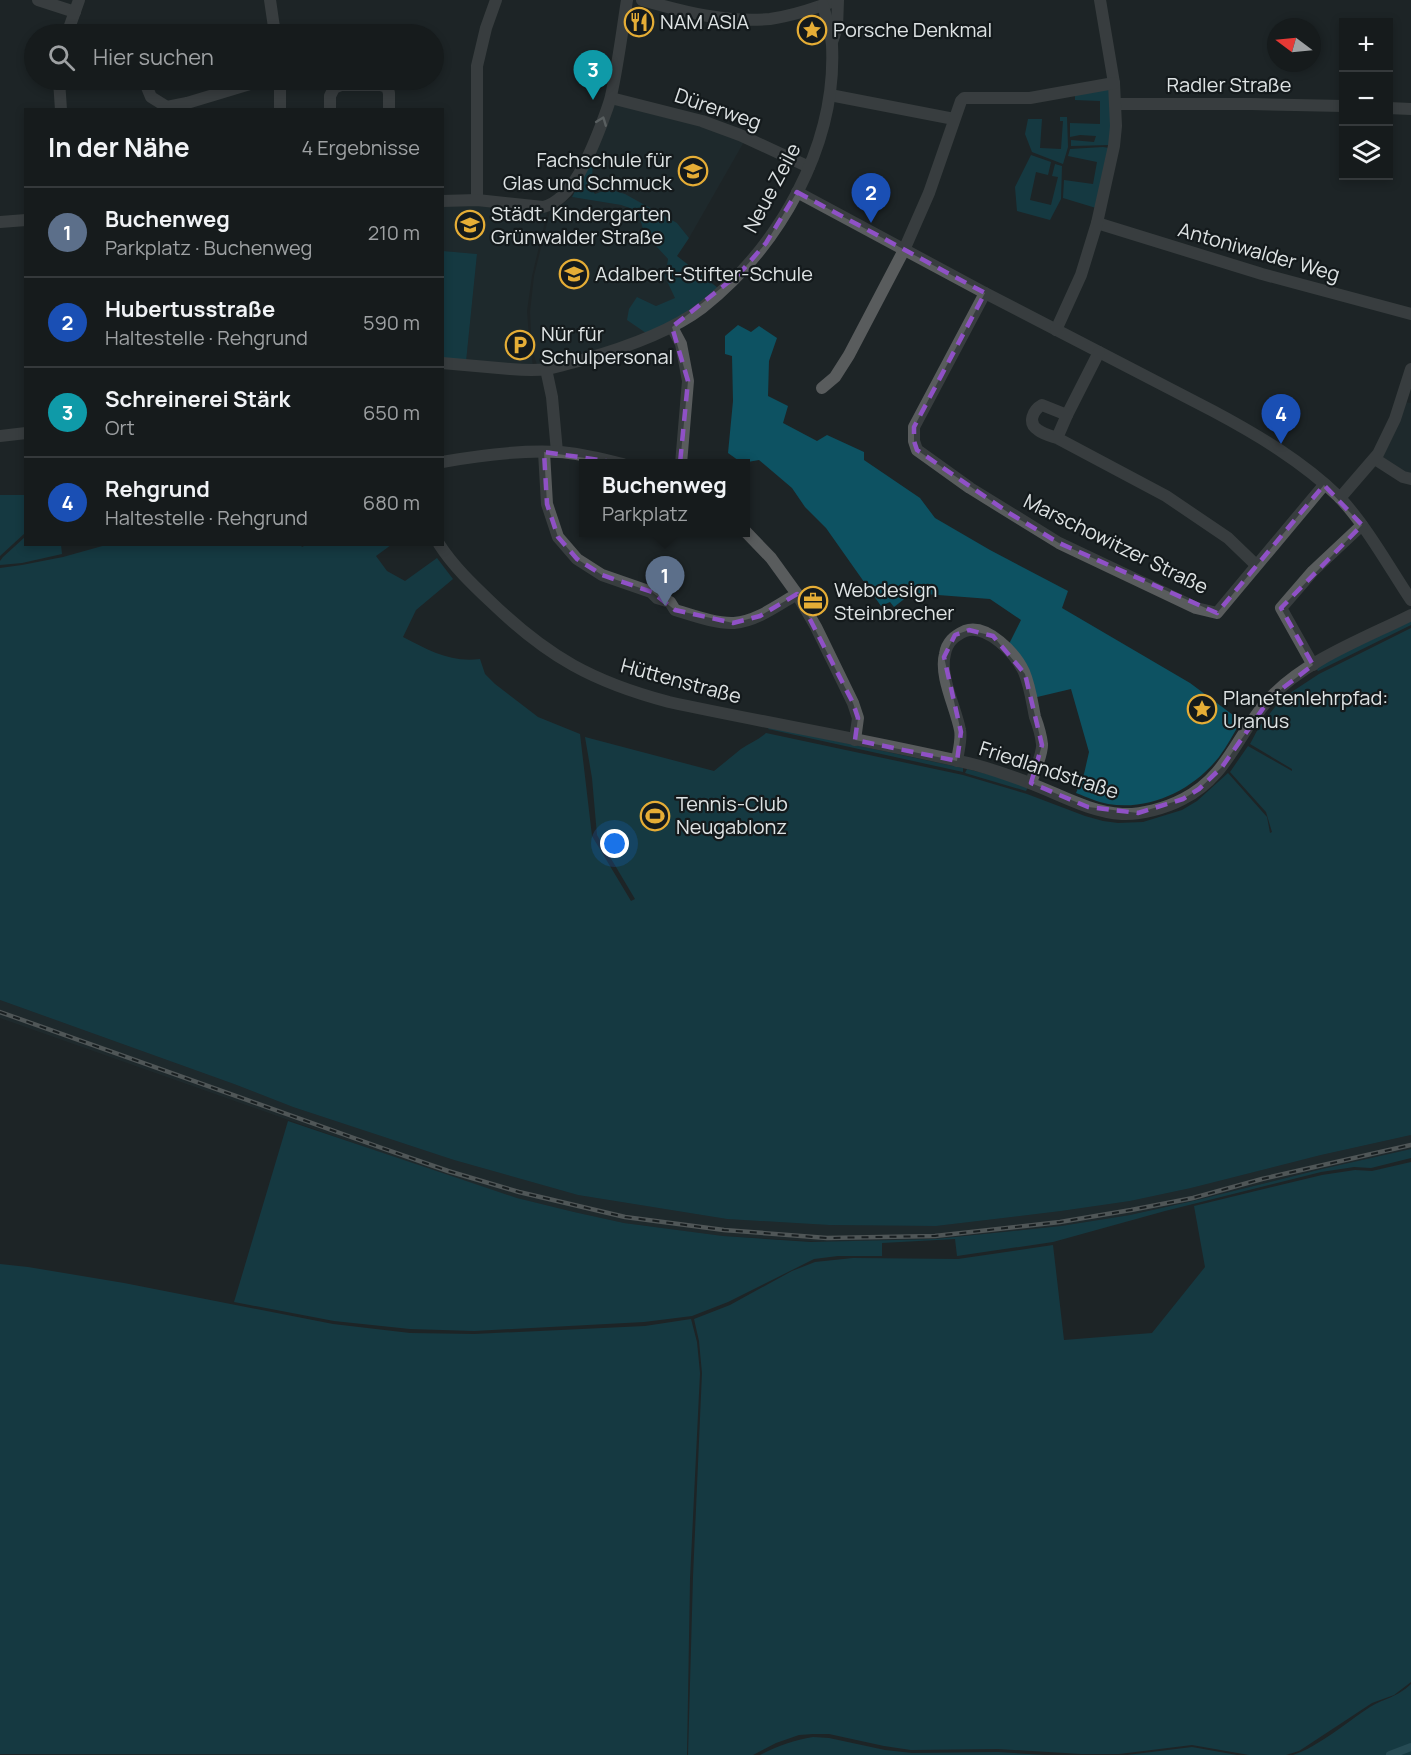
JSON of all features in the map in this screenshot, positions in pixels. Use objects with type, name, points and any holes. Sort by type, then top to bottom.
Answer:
[{"type":"street","points":[[38,0],[77,6],[71,24]]},
{"type":"street","points":[[270,0],[274,24]]},
{"type":"street","points":[[477,200],[477,66],[486,28],[496,0]]},
{"type":"street","points":[[444,201],[477,200],[543,207],[551,206],[570,187],[590,155],[611,98],[627,0]]},
{"type":"street","points":[[642,0],[687,13],[743,20],[771,18],[838,0]]},
{"type":"street","name":"Neue Zeile","points":[[832,42],[837,28],[838,0]]},
{"type":"street","points":[[1056,330],[1081,275],[1097,223],[1114,146],[1116,126],[1114,83],[1100,0]]},
{"type":"street","name":"Neue Zeile","points":[[444,363],[524,370],[546,369],[617,350],[672,327],[701,308],[740,273],[766,243],[809,167],[822,134],[830,95],[832,42],[823,5]]},
{"type":"street","points":[[822,388],[835,377],[849,355],[904,250],[929,193],[961,101],[964,98],[1030,98],[1114,83]]},
{"type":"street","points":[[60,90],[61,108]]},
{"type":"street","points":[[148,90],[151,97],[167,107],[230,90]]},
{"type":"street","points":[[280,90],[280,108]]},
{"type":"street","points":[[330,108],[330,96],[333,90]]},
{"type":"street","points":[[388,90],[389,108]]},
{"type":"street","points":[[830,95],[954,119]]},
{"type":"street","name":"Dürerweg","points":[[611,98],[702,121],[740,135],[809,167]]},
{"type":"street","name":"Radler Straße","points":[[1115,105],[1339,106]]},
{"type":"street","points":[[1393,108],[1411,109]]},
{"type":"street","points":[[796,192],[1236,423],[1288,456],[1340,498],[1362,525],[1411,600]]},
{"type":"street","points":[[0,222],[24,220]]},
{"type":"street","name":"Antoniwalder Weg","points":[[1097,223],[1262,274],[1411,314]]},
{"type":"street","name":"Marschowitzer Straße","points":[[985,293],[914,427],[914,441],[917,450],[970,489],[1059,543],[1196,608],[1217,614],[1324,485]]},
{"type":"street","points":[[672,327],[681,345],[688,381],[681,459]]},
{"type":"street","points":[[1057,438],[1100,352]]},
{"type":"street","points":[[546,369],[552,397],[557,452]]},
{"type":"street","points":[[1340,498],[1375,459],[1395,419],[1411,369]]},
{"type":"street","points":[[1067,415],[1042,405],[1036,408],[1032,418],[1033,425],[1037,430],[1057,438],[1166,496],[1228,538],[1256,565]]},
{"type":"street","points":[[0,436],[24,434]]},
{"type":"street","points":[[444,462],[486,454],[516,452],[557,452],[596,459]]},
{"type":"street","points":[[544,452],[547,504],[558,537],[576,559],[602,575],[651,592],[657,598],[670,602],[675,610],[706,619],[733,623],[760,616],[797,594]]},
{"type":"street","points":[[1375,459],[1402,477],[1411,480]]},
{"type":"street","points":[[1313,665],[1281,608],[1313,571],[1362,525]]},
{"type":"street","points":[[750,536],[771,558],[797,594],[816,627],[858,718],[855,740]]},
{"type":"street","name":"Hüttenstraße","points":[[440,546],[445,554],[516,626],[566,662],[601,680],[669,702],[855,740]]},
{"type":"street","name":"Friedlandstraße","points":[[855,740],[977,766],[1031,783],[1088,807],[1121,814],[1138,813],[1183,799],[1199,789],[1222,767],[1262,707],[1284,684],[1313,665],[1411,615]]},
{"type":"street","points":[[957,761],[961,732],[944,669],[944,657],[947,646],[955,635],[969,630],[981,631],[993,636],[1019,662],[1025,674],[1042,746],[1031,783]]},
{"type":"highlighted area","points":[[797,192],[985,293],[914,427],[914,441],[917,450],[1009,513],[1059,543],[1217,613],[1324,485],[1362,525],[1281,608],[1313,665],[1271,697],[1222,767],[1199,789],[1183,799],[1138,813],[1088,807],[1031,783],[1042,745],[1025,674],[993,636],[969,630],[955,635],[944,657],[961,732],[957,761],[855,740],[858,718],[853,703],[797,594],[760,616],[733,623],[675,610],[652,592],[602,575],[577,559],[558,537],[547,504],[544,452],[627,464],[678,484],[688,381],[672,327],[740,273],[766,243]]},
{"type":"shaded area","points":[[1110,88],[1112,104],[1110,145],[1071,146],[1071,140],[1094,142],[1096,136],[1070,137],[1070,123],[1100,124],[1100,101],[1075,100],[1075,94]]},
{"type":"shaded area","points":[[613,102],[641,108],[745,140],[689,238],[677,223],[595,194],[591,187],[593,166],[589,164]]},
{"type":"shaded area","points":[[1060,117],[1067,117],[1068,147],[1063,164],[1032,152],[1025,134],[1028,119],[1042,119],[1040,148],[1061,149],[1063,121],[1060,121]]},
{"type":"shaded area","points":[[1109,148],[1096,208],[1063,198],[1064,180],[1093,184],[1097,162],[1068,156],[1070,149]]},
{"type":"shaded area","points":[[1031,155],[1051,162],[1048,175],[1036,172],[1030,200],[1051,205],[1058,177],[1052,176],[1055,164],[1062,166],[1061,199],[1050,220],[1017,211],[1015,187]]},
{"type":"shaded area","points":[[589,164],[593,166],[591,187],[595,194],[608,189],[625,194],[677,223],[689,238],[677,256],[718,288],[684,314],[646,333],[627,320],[629,309],[637,297],[656,306],[675,298],[665,277],[668,259],[644,233],[638,211],[621,205],[572,197]]},
{"type":"shaded area","points":[[572,197],[621,205],[638,211],[644,233],[668,259],[665,277],[676,298],[656,306],[637,297],[646,333],[615,345],[537,365],[532,349],[530,312],[534,276],[551,207],[561,205]]},
{"type":"shaded area","points":[[444,203],[548,209],[532,276],[527,311],[533,365],[466,362],[477,254],[444,251]]},
{"type":"shaded area","points":[[444,251],[477,254],[466,362],[444,361]]},
{"type":"shaded area","points":[[738,325],[751,332],[759,326],[777,338],[769,361],[768,396],[788,406],[783,423],[817,441],[827,435],[864,452],[864,460],[920,498],[935,518],[1068,591],[1062,608],[1190,683],[1241,721],[1219,757],[1197,779],[1184,788],[1155,801],[1124,805],[1108,804],[1076,793],[1084,774],[1089,752],[1071,689],[1033,698],[1008,646],[1021,620],[990,599],[912,593],[894,607],[890,602],[881,606],[826,528],[805,507],[792,488],[759,460],[750,462],[750,459],[736,459],[728,453],[733,401],[732,356],[725,354],[725,336]]},
{"type":"shaded area","points":[[1404,402],[1411,403],[1411,476],[1378,459]]},
{"type":"shaded area","points":[[0,495],[24,495],[24,534],[0,556]]},
{"type":"shaded area","points":[[24,538],[24,546],[61,546],[62,554],[22,563],[0,565],[3,557]]},
{"type":"shaded area","points":[[102,546],[390,546],[376,556],[387,571],[405,581],[437,558],[453,579],[416,610],[403,637],[449,657],[480,659],[485,674],[495,684],[538,717],[580,734],[592,836],[631,901],[635,899],[597,835],[592,778],[585,737],[714,771],[741,749],[766,733],[963,775],[1027,794],[1085,816],[1118,823],[1143,822],[1182,810],[1197,801],[1228,773],[1267,817],[1270,833],[1272,832],[1266,812],[1230,772],[1248,746],[1292,771],[1250,744],[1259,727],[1290,693],[1319,674],[1411,628],[1411,1135],[1191,1188],[1130,1201],[1061,1211],[936,1226],[829,1225],[727,1219],[578,1195],[454,1160],[293,1107],[0,1000],[0,568],[63,557]]},
{"type":"shaded area","points":[[1411,621],[1411,625],[1318,671],[1316,668],[1345,652]]},
{"type":"shaded area","points":[[770,727],[963,768],[963,772],[768,729]]},
{"type":"shaded area","points":[[967,769],[1028,787],[1026,791],[965,773]]},
{"type":"shaded area","points":[[0,1000],[293,1107],[454,1160],[578,1195],[727,1219],[829,1225],[936,1226],[1130,1201],[1411,1135],[1411,1149],[1130,1215],[1061,1226],[936,1239],[827,1242],[723,1236],[624,1223],[517,1198],[447,1176],[0,1018]]},
{"type":"shaded area","points":[[288,1121],[517,1198],[574,1212],[624,1223],[723,1236],[811,1242],[935,1239],[1061,1226],[1130,1215],[1411,1149],[1411,1158],[1371,1168],[1354,1167],[1321,1172],[1053,1242],[957,1256],[955,1239],[882,1243],[882,1256],[838,1256],[814,1259],[728,1302],[692,1316],[644,1322],[474,1331],[410,1329],[334,1321],[234,1302]]},
{"type":"shaded area","points":[[1411,1162],[1411,1682],[1394,1695],[1372,1703],[1299,1751],[1286,1755],[1249,1755],[1192,1745],[1119,1754],[998,1749],[911,1750],[829,1734],[813,1734],[799,1735],[776,1743],[753,1755],[688,1755],[702,1373],[694,1319],[730,1305],[792,1271],[815,1262],[853,1258],[958,1259],[1053,1245],[1064,1340],[1152,1333],[1205,1267],[1194,1206],[1322,1175],[1355,1170],[1372,1171]]},
{"type":"shaded area","points":[[0,1264],[124,1283],[333,1324],[410,1333],[474,1334],[645,1326],[691,1319],[697,1342],[700,1373],[690,1579],[687,1755],[0,1754]]},
{"type":"shaded area","points":[[1411,1684],[1411,1755],[1293,1755],[1332,1734],[1370,1707],[1406,1689]]},
{"type":"shaded area","points":[[813,1737],[912,1753],[998,1752],[1045,1755],[760,1755],[786,1744]]},
{"type":"shaded area","points":[[1192,1747],[1237,1755],[1127,1755],[1184,1748]]},
{"type":"waterway","points":[[1390,1755],[1411,1747]]},
{"type":"railway","points":[[0,1012],[448,1171],[519,1192],[625,1217],[724,1230],[827,1238],[935,1236],[1060,1222],[1193,1198],[1262,1179],[1411,1145]]},
{"type":"place","name":"NAM ASIA","points":[[639,22]]},
{"type":"place","name":"Porsche Denkmal","points":[[812,30]]},
{"type":"place","name":"Schreinerei Stärk","points":[[593,100]]},
{"type":"place","name":"Fachschule für Glas und Schmuck","points":[[693,171]]},
{"type":"place","name":"Hubertusstraße","points":[[871,223]]},
{"type":"place","name":"Städt. Kindergarten Grünwalder Straße","points":[[470,225]]},
{"type":"place","name":"Adalbert-Stifter-Schule","points":[[574,274]]},
{"type":"place","name":"Nür für Schulpersonal","points":[[520,345]]},
{"type":"place","name":"Rehgrund","points":[[1281,444]]},
{"type":"place","name":"Webdesign Steinbrecher","points":[[813,601]]},
{"type":"place","name":"Buchenweg","points":[[665,606]]},
{"type":"place","name":"Planetenlehrpfad: Uranus","points":[[1202,709]]},
{"type":"place","name":"Tennis-Club Neugablonz","points":[[655,816]]}]
